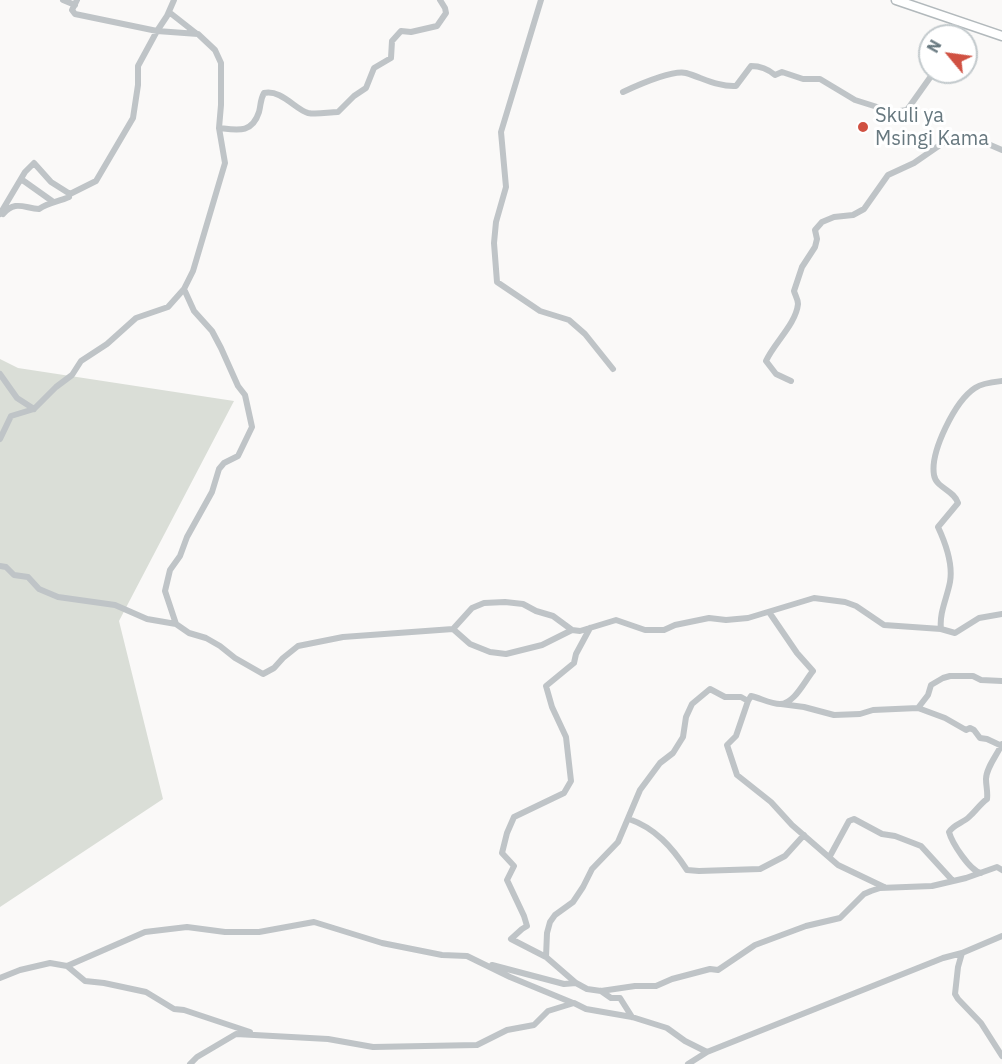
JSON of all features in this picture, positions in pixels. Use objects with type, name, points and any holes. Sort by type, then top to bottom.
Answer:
[{"type":"street","points":[[63,0],[76,2],[72,10],[75,14],[157,31],[198,34]]},
{"type":"street","points":[[0,215],[21,179],[34,163],[51,182],[70,194],[96,181],[133,118],[138,86],[138,66],[174,0]]},
{"type":"street","points":[[219,128],[242,131],[249,128],[255,122],[260,100],[264,93],[269,92],[295,103],[310,114],[338,112],[366,88],[374,68],[391,58],[392,41],[401,32],[437,26],[446,13],[440,0]]},
{"type":"street","points":[[541,0],[501,132],[506,187],[496,222],[494,243],[497,282],[540,311],[569,321],[585,334],[613,369]]},
{"type":"street","points":[[896,0],[1002,36]]},
{"type":"street","points":[[0,439],[11,416],[34,409],[72,375],[81,361],[107,344],[136,318],[168,307],[184,289],[193,271],[225,163],[219,128],[221,63],[215,50],[169,12]]},
{"type":"street","points":[[623,92],[668,75],[683,72],[727,86],[736,86],[751,66],[755,66],[769,70],[775,75],[780,72],[803,79],[820,79],[855,100],[893,112],[907,110],[925,84]]},
{"type":"street","points":[[791,381],[776,374],[766,361],[774,345],[788,329],[794,317],[798,301],[794,291],[802,267],[817,242],[815,230],[817,226],[826,219],[853,215],[864,209],[888,175],[914,163],[953,136],[974,138],[1002,150]]},
{"type":"street","points":[[21,179],[52,201]]},
{"type":"street","points":[[0,215],[17,204],[39,208],[52,201],[69,197]]},
{"type":"street","points":[[176,624],[165,591],[170,570],[180,556],[187,537],[212,492],[219,469],[224,463],[238,456],[252,427],[245,395],[238,386],[212,331],[194,311],[184,289]]},
{"type":"street","points":[[0,374],[17,398],[34,409]]},
{"type":"street","points":[[941,629],[944,598],[950,581],[944,541],[938,527],[958,503],[952,492],[936,482],[935,456],[950,417],[965,397],[975,387],[1002,381]]},
{"type":"street","points":[[0,566],[6,567],[14,575],[28,577],[39,589],[58,597],[115,605],[147,619],[176,624],[189,633],[213,642],[263,674],[274,668],[298,646],[343,637],[453,629],[472,608],[484,603],[523,604],[553,616],[572,630],[580,631],[616,620],[645,630],[664,630],[675,625],[709,618],[726,620],[748,618],[814,598],[845,602],[856,606],[884,625],[941,629],[955,633],[979,618],[1002,614]]},
{"type":"street","points":[[769,612],[813,672],[793,699],[780,704]]},
{"type":"street","points":[[590,628],[576,654],[574,663],[546,686],[566,737],[571,781],[564,793],[514,818],[502,853],[514,866],[507,880],[527,926],[511,939],[546,957],[576,983],[587,989],[601,991],[630,986],[656,986],[672,979],[710,969],[718,970],[745,954],[755,945],[806,926],[840,918],[864,894],[880,888],[923,888],[1000,867]]},
{"type":"street","points":[[453,629],[470,644],[490,652],[506,654],[542,645],[572,630]]},
{"type":"street","points":[[918,708],[928,694],[931,685],[943,678],[973,676],[981,680],[1002,681]]},
{"type":"street","points":[[546,957],[550,922],[555,915],[573,902],[584,887],[592,869],[618,842],[640,790],[660,763],[673,753],[683,737],[686,717],[692,704],[710,688],[725,696],[748,701]]},
{"type":"street","points":[[888,889],[838,865],[771,802],[737,775],[727,745],[736,736],[751,696],[834,715],[918,708],[945,718],[960,728],[972,729],[980,738],[1002,745],[998,756],[988,766],[987,799],[968,819],[952,827],[949,832],[953,843],[971,868],[975,872],[982,873]]},
{"type":"street","points":[[629,819],[642,824],[673,847],[687,870],[760,869],[785,856],[804,835]]},
{"type":"street","points":[[830,856],[849,820],[854,819],[882,834],[896,836],[921,846],[953,881]]},
{"type":"street","points":[[67,966],[145,932],[188,927],[225,932],[259,932],[314,922],[382,943],[442,956],[467,956],[564,984],[576,983]]},
{"type":"street","points":[[688,1064],[707,1052],[1002,936]]},
{"type":"street","points":[[962,953],[955,994],[981,1023],[1002,1056]]},
{"type":"street","points":[[483,962],[510,977],[586,1009],[632,1017],[667,1028],[707,1052]]},
{"type":"street","points":[[0,978],[20,970],[50,963],[67,966],[85,981],[146,992],[174,1009],[184,1010],[256,1034]]},
{"type":"street","points":[[620,998],[630,986]]},
{"type":"street","points":[[601,991],[611,998],[620,998]]},
{"type":"street","points":[[620,998],[632,1017]]},
{"type":"street","points":[[190,1064],[197,1057],[236,1034],[328,1039],[373,1047],[477,1045],[507,1030],[534,1025],[548,1011],[574,1003]]},
{"type":"shaded area","points":[[0,359],[18,368],[234,401],[119,621],[163,799],[0,907]]},
{"type":"place","name":"Skuli ya Msingi Kama","points":[[863,127]]}]
